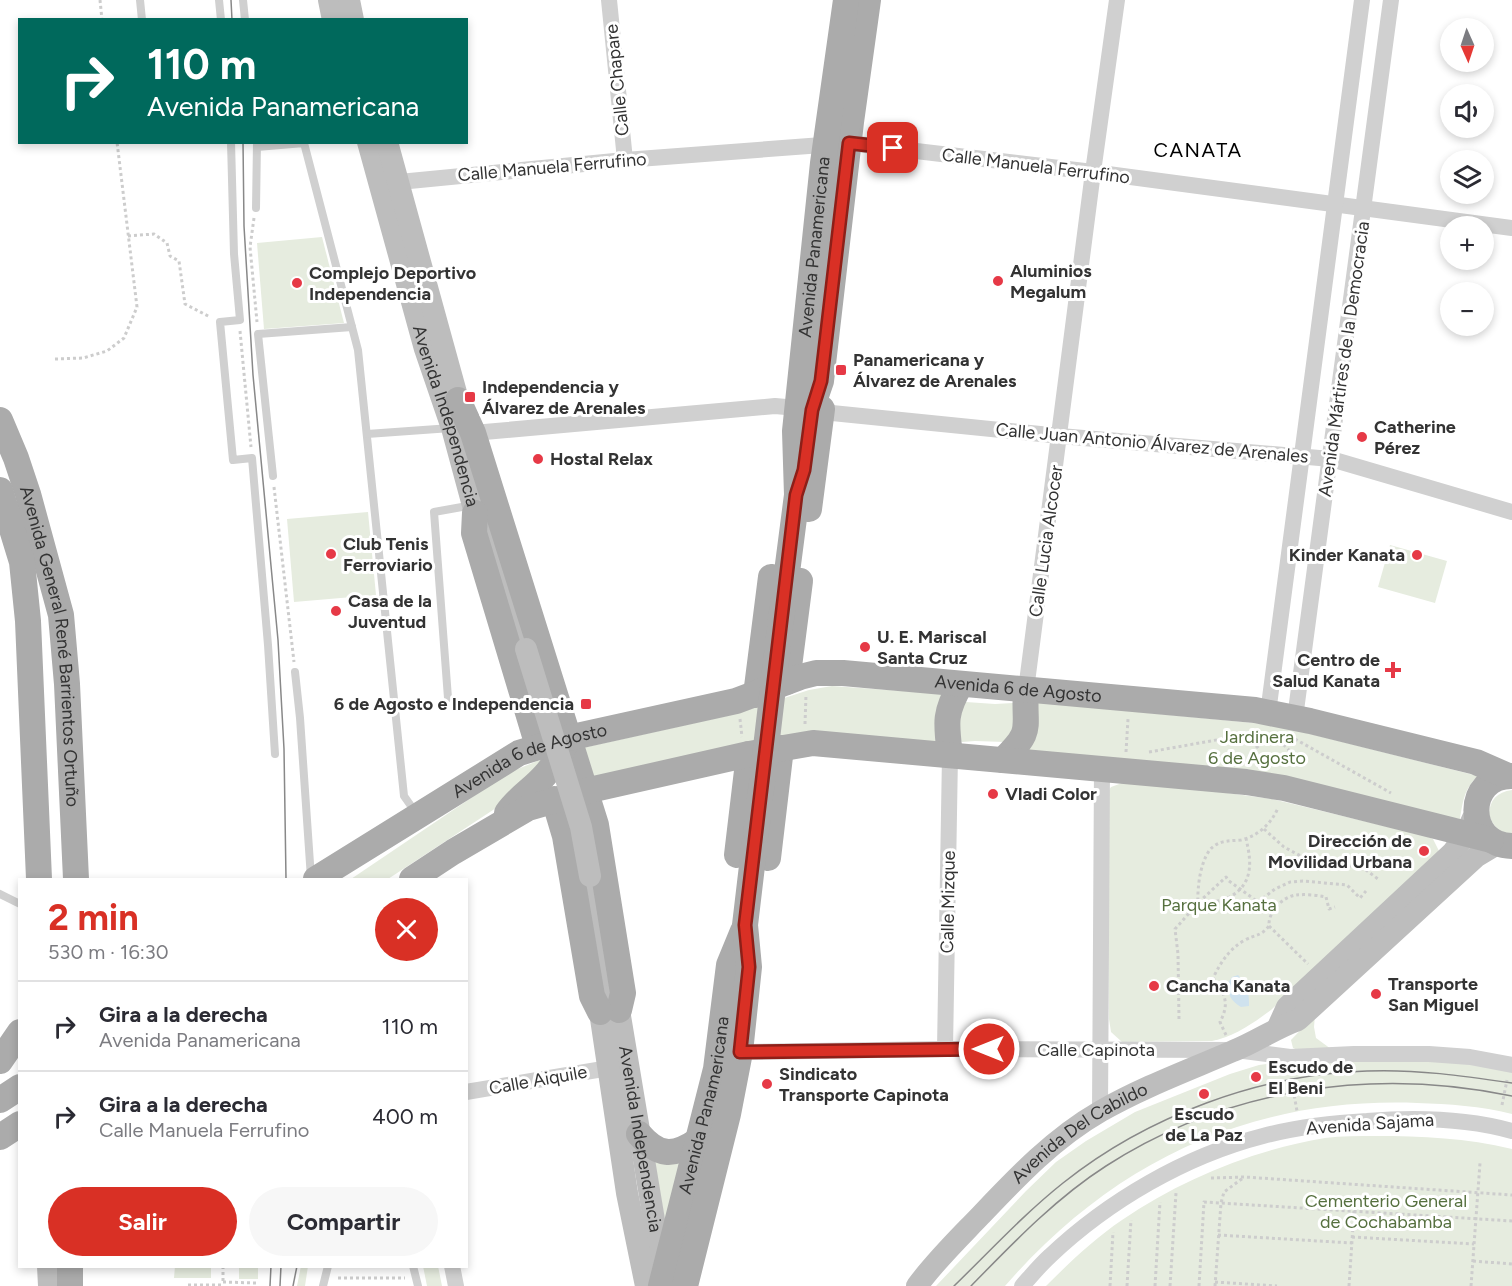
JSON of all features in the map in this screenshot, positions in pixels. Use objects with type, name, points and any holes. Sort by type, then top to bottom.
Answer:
[{"type":"main road","points":[[329,0],[333,18]]},
{"type":"main road","points":[[349,0],[353,18]]},
{"type":"main road","name":"Avenida Panamericana","points":[[796,495],[804,470],[812,410],[821,381],[846,0]]},
{"type":"main road","name":"Avenida Panamericana","points":[[664,1283],[739,966],[805,417],[823,163],[838,144],[868,0]]},
{"type":"main road","name":"Avenida Independencia","points":[[369,144],[388,183],[458,400],[461,426],[493,532],[493,546]]},
{"type":"main road","name":"Avenida Independencia","points":[[387,144],[388,183],[425,349],[462,430],[474,508],[493,546],[581,827],[609,1005],[639,1134],[664,1283]]},
{"type":"main road","points":[[756,695],[786,467],[821,381]]},
{"type":"main road","points":[[458,400],[462,430],[596,825],[622,993],[609,1005],[592,996],[565,836],[554,799]]},
{"type":"main road","points":[[796,688],[805,417]]},
{"type":"main road","name":"Avenida General René Barrientos Ortuño","points":[[0,420],[22,476],[34,560],[32,687],[39,878]]},
{"type":"main road","name":"Avenida General René Barrientos Ortuño","points":[[0,490],[61,615],[76,878]]},
{"type":"main road","points":[[474,508],[474,533],[538,746]]},
{"type":"main road","points":[[34,560],[45,672],[58,878]]},
{"type":"main road","name":"Avenida 6 de Agosto","points":[[318,878],[508,758],[538,746],[568,738],[796,688],[816,673],[843,673],[1255,710],[1271,726],[1293,728],[1476,762],[1510,776]]},
{"type":"main road","points":[[950,755],[946,718],[961,684]]},
{"type":"main road","points":[[1003,760],[1020,743],[1024,734],[1027,724],[1026,690]]},
{"type":"main road","points":[[501,823],[513,804],[544,776],[563,751],[568,738]]},
{"type":"main road","points":[[414,878],[501,823],[528,808],[554,799],[746,748],[781,748],[813,743],[1246,782],[1284,788],[1503,845]]},
{"type":"main road","points":[[746,748],[727,942],[739,966],[758,942],[781,748]]},
{"type":"main road","points":[[1278,1027],[1287,1007],[1453,852],[1466,834],[1476,810],[1478,798],[1484,788],[1494,780],[1510,776]]},
{"type":"main road","points":[[51,878],[53,810]]},
{"type":"main road","points":[[1476,810],[1477,821],[1482,832],[1503,845]]},
{"type":"main road","name":"Avenida 6 de Agosto","points":[[343,878],[354,871],[412,820]]},
{"type":"main road","name":"Avenida Del Cabildo","points":[[917,1286],[940,1258],[1053,1143],[1100,1112],[1162,1080],[1236,1050],[1278,1027],[1298,1020],[1477,856],[1503,845]]},
{"type":"main road","name":"Avenida Panamericana","points":[[664,1283],[728,1114],[740,1052],[739,966]]},
{"type":"main road","name":"Avenida Independencia","points":[[609,1005],[609,1068],[627,1193],[664,1283]]},
{"type":"main road","points":[[0,1060],[18,1035]]},
{"type":"main road","points":[[0,1070],[18,1058]]},
{"type":"main road","points":[[0,1099],[18,1087]]},
{"type":"main road","points":[[0,1137],[18,1125]]},
{"type":"main road","points":[[639,1134],[656,1150],[670,1153],[684,1150],[697,1141]]},
{"type":"main road","points":[[0,1148],[18,1138]]},
{"type":"main road","points":[[48,1268],[49,1286]]},
{"type":"main road","points":[[61,1268],[62,1286]]},
{"type":"main road","points":[[70,1268],[70,1286]]},
{"type":"main road","points":[[82,1268],[83,1286]]},
{"type":"street","name":"Calle Chapare","points":[[609,0],[625,160]]},
{"type":"street","name":"Calle Lucia Alcocer","points":[[1026,690],[1117,0]]},
{"type":"street","name":"Avenida Mártires de la Democracia","points":[[1271,726],[1302,457],[1362,0]]},
{"type":"street","name":"Avenida Mártires de la Democracia","points":[[1293,728],[1391,0]]},
{"type":"street","name":"Calle Manuela Ferrufino","points":[[388,183],[625,160],[838,144],[1093,172],[1512,228]]},
{"type":"street","name":"Calle Juan Antonio Álvarez de Arenales","points":[[462,430],[775,406],[805,417],[1331,459],[1512,512]]},
{"type":"street","name":"Calle Mizque","points":[[945,1049],[950,755]]},
{"type":"street","points":[[1100,1112],[1102,768]]},
{"type":"street","name":"Calle Capinota","points":[[740,1052],[945,1049],[1236,1050]]},
{"type":"street","points":[[1236,1050],[1290,1057],[1354,1054],[1470,1056],[1512,1065]]},
{"type":"street","name":"Calle Aiquile","points":[[468,1092],[609,1068]]},
{"type":"street","name":"Avenida Sajama","points":[[1022,1286],[1050,1256],[1084,1227],[1123,1200],[1188,1164],[1254,1139],[1327,1124],[1392,1119],[1438,1119],[1495,1126],[1512,1131]]},
{"type":"street","points":[[452,1268],[456,1286]]},
{"type":"lane","points":[[140,0],[142,18]]},
{"type":"lane","points":[[219,0],[221,18]]},
{"type":"lane","points":[[243,0],[245,18]]},
{"type":"lane","points":[[231,144],[234,254],[240,320],[220,322],[233,460],[252,458],[275,754]]},
{"type":"lane","points":[[256,208],[257,145],[280,144]]},
{"type":"lane","points":[[304,144],[358,350],[404,796],[412,820]]},
{"type":"lane","points":[[273,476],[258,334],[352,327]]},
{"type":"lane","name":"Calle Juan Antonio Álvarez de Arenales","points":[[368,434],[462,430]]},
{"type":"lane","points":[[448,699],[434,512],[474,508]]},
{"type":"lane","points":[[295,672],[311,878]]},
{"type":"lane","points":[[0,894],[18,903]]},
{"type":"lane","points":[[323,1286],[328,1268]]},
{"type":"lane","points":[[414,1268],[418,1286]]},
{"type":"path","points":[[100,0],[102,18]]},
{"type":"path","points":[[55,359],[83,358],[107,351],[124,338],[137,307],[117,144]]},
{"type":"path","points":[[256,208],[250,247],[258,334]]},
{"type":"path","points":[[128,236],[154,234],[167,243],[170,256],[179,261],[185,304],[220,322]]},
{"type":"path","points":[[240,320],[252,458]]},
{"type":"path","points":[[273,476],[295,672]]},
{"type":"path","points":[[796,688],[805,728]]},
{"type":"path","points":[[1126,754],[1128,714]]},
{"type":"path","points":[[739,715],[746,748]]},
{"type":"path","points":[[1146,752],[1271,726],[1275,741]]},
{"type":"path","points":[[1293,728],[1394,795]]},
{"type":"path","points":[[1256,748],[1268,741],[1275,741],[1287,747],[1291,753]]},
{"type":"path","points":[[1198,903],[1201,866],[1212,846],[1224,841],[1246,838],[1264,829],[1275,816]]},
{"type":"path","points":[[1264,829],[1284,847],[1321,867],[1350,866],[1366,870],[1378,879]]},
{"type":"path","points":[[1198,903],[1220,902],[1234,896],[1245,883],[1250,861],[1246,838]]},
{"type":"path","points":[[1179,1019],[1178,954],[1175,929],[1226,877],[1258,902],[1275,889],[1290,882],[1347,885],[1360,898],[1366,891]]},
{"type":"path","points":[[1220,1022],[1226,1011],[1226,1002],[1213,978],[1221,962],[1237,945],[1262,934],[1269,926],[1272,911],[1296,895],[1326,897],[1329,909],[1335,907]]},
{"type":"path","points":[[1269,926],[1308,964]]},
{"type":"path","points":[[1290,1076],[1297,1111]]},
{"type":"path","points":[[1502,1105],[1507,1082]]},
{"type":"path","points":[[1471,1286],[1480,1163]]},
{"type":"path","points":[[1245,1177],[1224,1192],[1221,1203],[1215,1284],[1277,1286]]},
{"type":"path","points":[[1211,1178],[1245,1177],[1512,1195]]},
{"type":"path","points":[[1170,1286],[1176,1193]]},
{"type":"path","points":[[1155,1286],[1160,1202]]},
{"type":"path","points":[[1199,1286],[1204,1202],[1512,1221]]},
{"type":"path","points":[[1349,1286],[1354,1211]]},
{"type":"path","points":[[1127,1286],[1131,1220]]},
{"type":"path","points":[[1110,1286],[1113,1232]]},
{"type":"path","points":[[1218,1235],[1352,1244]]},
{"type":"path","points":[[1352,1237],[1474,1244]]},
{"type":"path","points":[[1473,1261],[1512,1264]]},
{"type":"path","points":[[223,1268],[223,1284]]},
{"type":"path","points":[[338,1278],[407,1278]]},
{"type":"path","points":[[188,1285],[256,1282],[256,1286]]},
{"type":"green space","name":"Complejo Deportivo Independencia","points":[[322,237],[344,323],[264,329],[257,243]]},
{"type":"green space","name":"Club Tenis Ferroviario","points":[[368,512],[376,595],[294,602],[287,519]]},
{"type":"green space","points":[[1390,545],[1447,561],[1435,603],[1378,587]]},
{"type":"green space","points":[[832,686],[946,694],[941,743],[842,734],[590,780],[582,748],[735,714],[809,690]]},
{"type":"green space","points":[[966,702],[1013,703],[1019,724],[1005,742],[962,742],[956,737],[959,707]]},
{"type":"green space","name":"Jardinera 6 de Agosto","points":[[1034,702],[1275,725],[1478,776],[1467,791],[1460,819],[1023,750]]},
{"type":"green space","points":[[557,753],[542,771],[493,810],[390,878],[352,878],[508,773]]},
{"type":"green space","name":"Parque Kanata","points":[[1122,783],[1205,790],[1272,799],[1426,836],[1433,839],[1439,851],[1271,1010],[1250,1025],[1236,1033],[1212,1041],[1122,1042],[1111,1032],[1109,1019],[1107,793],[1111,787]]},
{"type":"green space","points":[[1512,790],[1512,834],[1498,829],[1489,816],[1492,801],[1498,795]]},
{"type":"green space","points":[[1315,1015],[1316,1038],[1331,1049],[1298,1050],[1293,1048],[1291,1040]]},
{"type":"green space","points":[[1415,1057],[1512,1070],[1512,1114],[1477,1107],[1441,1104],[1356,1104],[1298,1111],[1242,1125],[1189,1145],[1139,1172],[1092,1204],[1047,1242],[1005,1286],[936,1286],[1056,1162],[1135,1112],[1230,1074],[1259,1065],[1287,1061]]},
{"type":"green space","name":"Cementerio General de Cochabamba","points":[[1410,1136],[1478,1142],[1512,1149],[1512,1286],[1046,1286],[1082,1251],[1112,1227],[1145,1205],[1219,1168],[1271,1150],[1331,1137]]},
{"type":"green space","points":[[653,1156],[682,1160],[666,1226]]},
{"type":"green space","points":[[175,1268],[211,1268],[211,1278],[174,1278]]},
{"type":"green space","points":[[239,1268],[258,1268],[258,1279],[239,1279]]},
{"type":"green space","points":[[301,1268],[308,1268],[305,1286],[297,1286]]},
{"type":"green space","points":[[423,1268],[438,1268],[442,1286],[427,1286]]},
{"type":"water","points":[[1238,975],[1247,989],[1249,1006],[1241,1007],[1232,1000],[1229,994],[1228,983],[1232,977]]},
{"type":"tram line","points":[[231,0],[232,18]]},
{"type":"tram line","points":[[243,144],[244,226],[253,375],[278,640],[284,749],[286,878]]},
{"type":"tram line","points":[[954,1286],[1035,1207],[1096,1159],[1168,1119],[1206,1103],[1286,1080],[1367,1071],[1422,1072],[1512,1083]]},
{"type":"tram line","points":[[971,1286],[1070,1192],[1106,1166],[1152,1139],[1201,1118],[1251,1102],[1302,1091],[1354,1085],[1407,1084],[1460,1087],[1512,1096]]},
{"type":"tram line","points":[[270,1286],[271,1268]]},
{"type":"tram line","points":[[280,1286],[281,1268]]},
{"type":"tram line","points":[[293,1286],[297,1268]]},
{"type":"place","name":"Aluminios Megalum","points":[[998,281]]},
{"type":"place","name":"Complejo Deportivo Independencia","points":[[297,283]]},
{"type":"place","name":"Panamericana y Álvarez de Arenales","points":[[841,370]]},
{"type":"place","name":"Independencia y Álvarez de Arenales","points":[[470,397]]},
{"type":"place","name":"Catherine Pérez","points":[[1362,437]]},
{"type":"place","name":"Hostal Relax","points":[[538,459]]},
{"type":"place","name":"Club Tenis Ferroviario","points":[[331,554]]},
{"type":"place","name":"Kinder Kanata","points":[[1417,555]]},
{"type":"place","name":"Casa de la Juventud","points":[[336,611]]},
{"type":"place","name":"U. E. Mariscal Santa Cruz","points":[[865,647]]},
{"type":"place","name":"Centro de Salud Kanata","points":[[1393,670]]},
{"type":"place","name":"6 de Agosto e Independencia","points":[[586,704]]},
{"type":"place","name":"Vladi Color","points":[[993,794]]},
{"type":"place","name":"Dirección de Movilidad Urbana","points":[[1424,851]]},
{"type":"place","name":"Cancha Kanata","points":[[1154,986]]},
{"type":"place","name":"Transporte San Miguel","points":[[1376,994]]},
{"type":"place","name":"Escudo de El Beni","points":[[1256,1077]]},
{"type":"place","name":"Sindicato Transporte Capinota","points":[[767,1084]]},
{"type":"place","name":"Escudo de La Paz","points":[[1204,1094]]},
{"type":"district","name":"CANATA","points":[[1198,150]]},
{"type":"route","points":[[893,148],[849,143],[821,381],[812,410],[804,470],[796,495],[760,790],[745,925],[749,967],[740,1052],[989,1049]]}]
